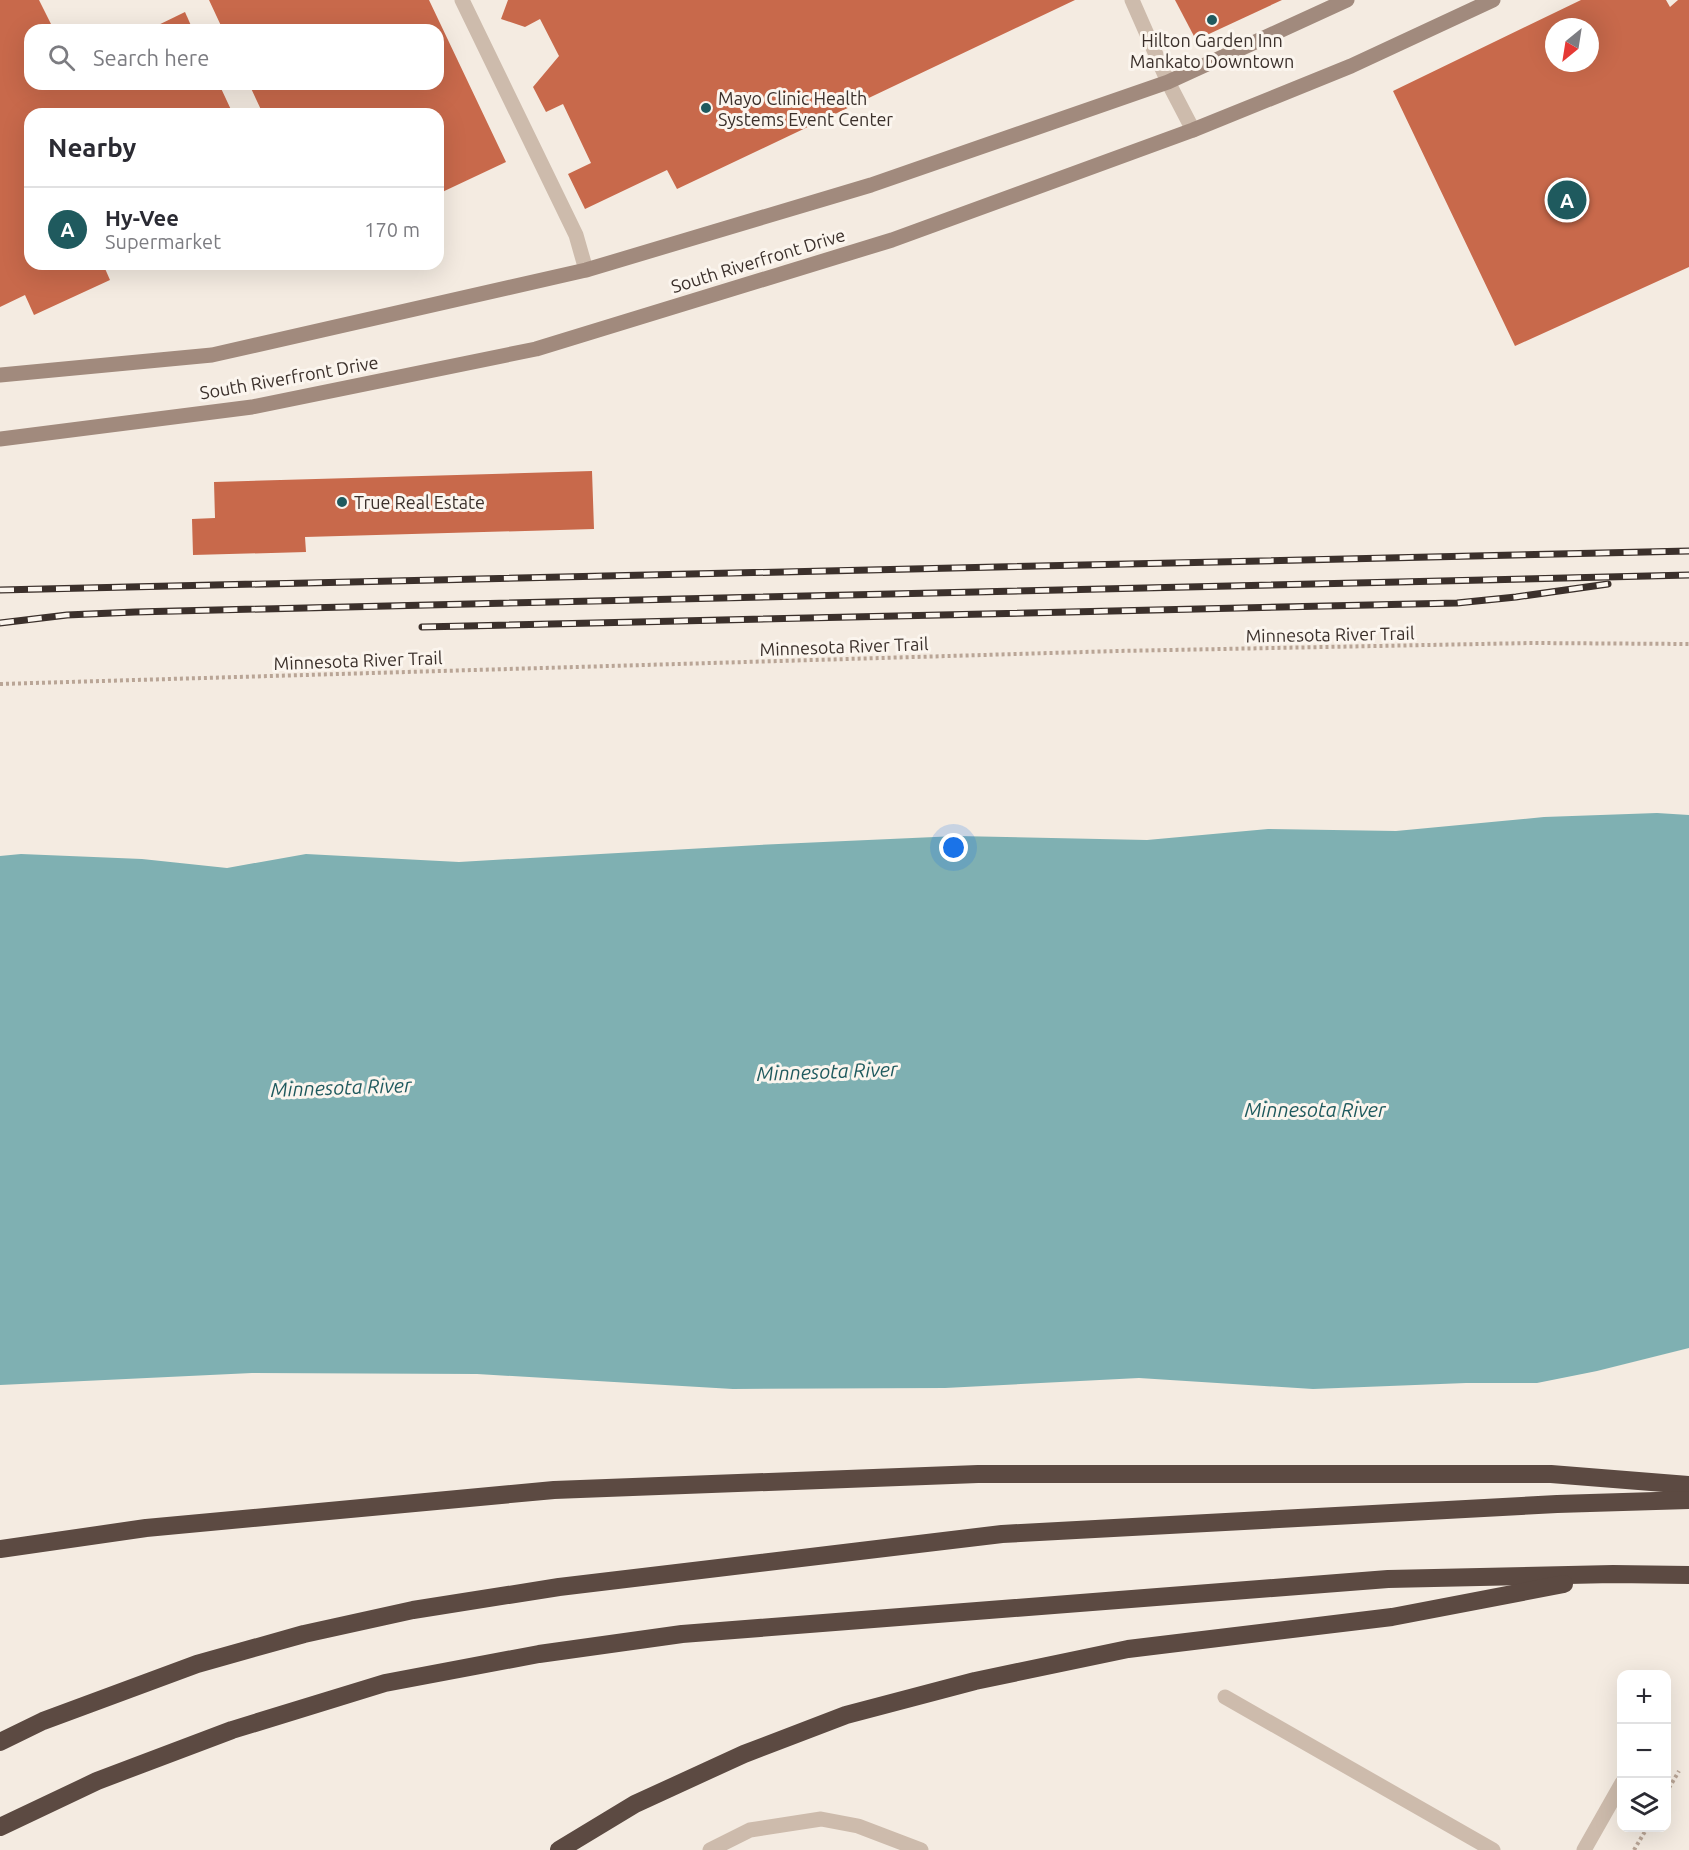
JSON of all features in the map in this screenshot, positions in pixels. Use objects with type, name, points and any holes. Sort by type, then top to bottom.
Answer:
[{"type":"highway","points":[[0,1549],[158,1527],[554,1490],[672,1485],[978,1474],[1551,1473],[1689,1485]]},
{"type":"highway","points":[[0,1742],[43,1720],[197,1664],[304,1634],[413,1610],[559,1587],[1002,1534],[1557,1504],[1689,1500]]},
{"type":"highway","points":[[559,1850],[635,1804],[744,1754],[846,1715],[975,1681],[1128,1649],[1392,1617],[1613,1574]]},
{"type":"highway","points":[[0,1827],[97,1781],[232,1731],[386,1683],[539,1654],[694,1633],[1388,1579],[1613,1574],[1689,1575]]},
{"type":"main road","name":"South Riverfront Drive","points":[[0,375],[212,355],[586,270],[871,185],[1168,82],[1347,0]]},
{"type":"main road","name":"South Riverfront Drive","points":[[0,439],[252,407],[536,349],[892,240],[1193,130],[1351,66],[1493,0]]},
{"type":"street","points":[[462,0],[576,235],[586,270]]},
{"type":"street","points":[[1132,0],[1168,82],[1193,130]]},
{"type":"street","points":[[1225,1697],[1493,1850]]},
{"type":"street","points":[[1584,1850],[1617,1792]]},
{"type":"street","points":[[711,1850],[750,1830],[821,1819],[858,1826],[921,1850]]},
{"type":"path","name":"Minnesota River Trail","points":[[0,684],[1130,651],[1531,644],[1689,644]]},
{"type":"path","points":[[1671,1785],[1679,1771]]},
{"type":"path","points":[[1634,1850],[1644,1832]]},
{"type":"water","name":"Minnesota River","points":[[1657,813],[1689,815],[1689,1348],[1537,1383],[1466,1383],[1313,1389],[1139,1378],[945,1388],[733,1389],[477,1374],[252,1373],[0,1385],[0,856],[21,854],[142,859],[227,868],[306,854],[459,862],[957,836],[1147,840],[1268,829],[1396,831],[1544,817]]},
{"type":"building","points":[[0,0],[39,0],[51,24],[24,24],[24,90],[222,90],[230,108],[24,108],[24,270],[106,270],[110,280],[34,315],[25,295],[0,307]]},
{"type":"building","points":[[209,0],[429,0],[440,24],[220,24]]},
{"type":"building","name":"Mayo Clinic Health Systems Event Center","points":[[508,0],[1075,0],[677,189],[667,170],[585,209],[568,174],[591,163],[563,104],[546,112],[533,87],[559,56],[540,19],[525,27],[501,19]]},
{"type":"building","name":"Hilton Garden Inn Mankato Downtown","points":[[1175,0],[1282,0],[1196,40]]},
{"type":"building","points":[[1581,0],[1666,0],[1670,7],[1678,0],[1689,0],[1689,267],[1515,346],[1393,91]]},
{"type":"building","points":[[185,12],[190,24],[160,24]]},
{"type":"building","points":[[444,32],[506,162],[444,191],[444,108],[260,108],[252,90],[444,90]]},
{"type":"building","points":[[592,471],[594,529],[305,537],[306,552],[193,555],[192,519],[215,518],[214,482]]},
{"type":"railway","points":[[0,590],[1689,551]]},
{"type":"railway","points":[[0,623],[67,615],[135,612],[1689,575]]},
{"type":"railway","points":[[422,627],[1457,603],[1608,584]]},
{"type":"place","name":"Hilton Garden Inn Mankato Downtown","points":[[1212,20]]},
{"type":"place","name":"Mayo Clinic Health Systems Event Center","points":[[706,108]]},
{"type":"place","name":"Hy-Vee","points":[[1567,200]]},
{"type":"place","name":"True Real Estate","points":[[342,502]]}]
